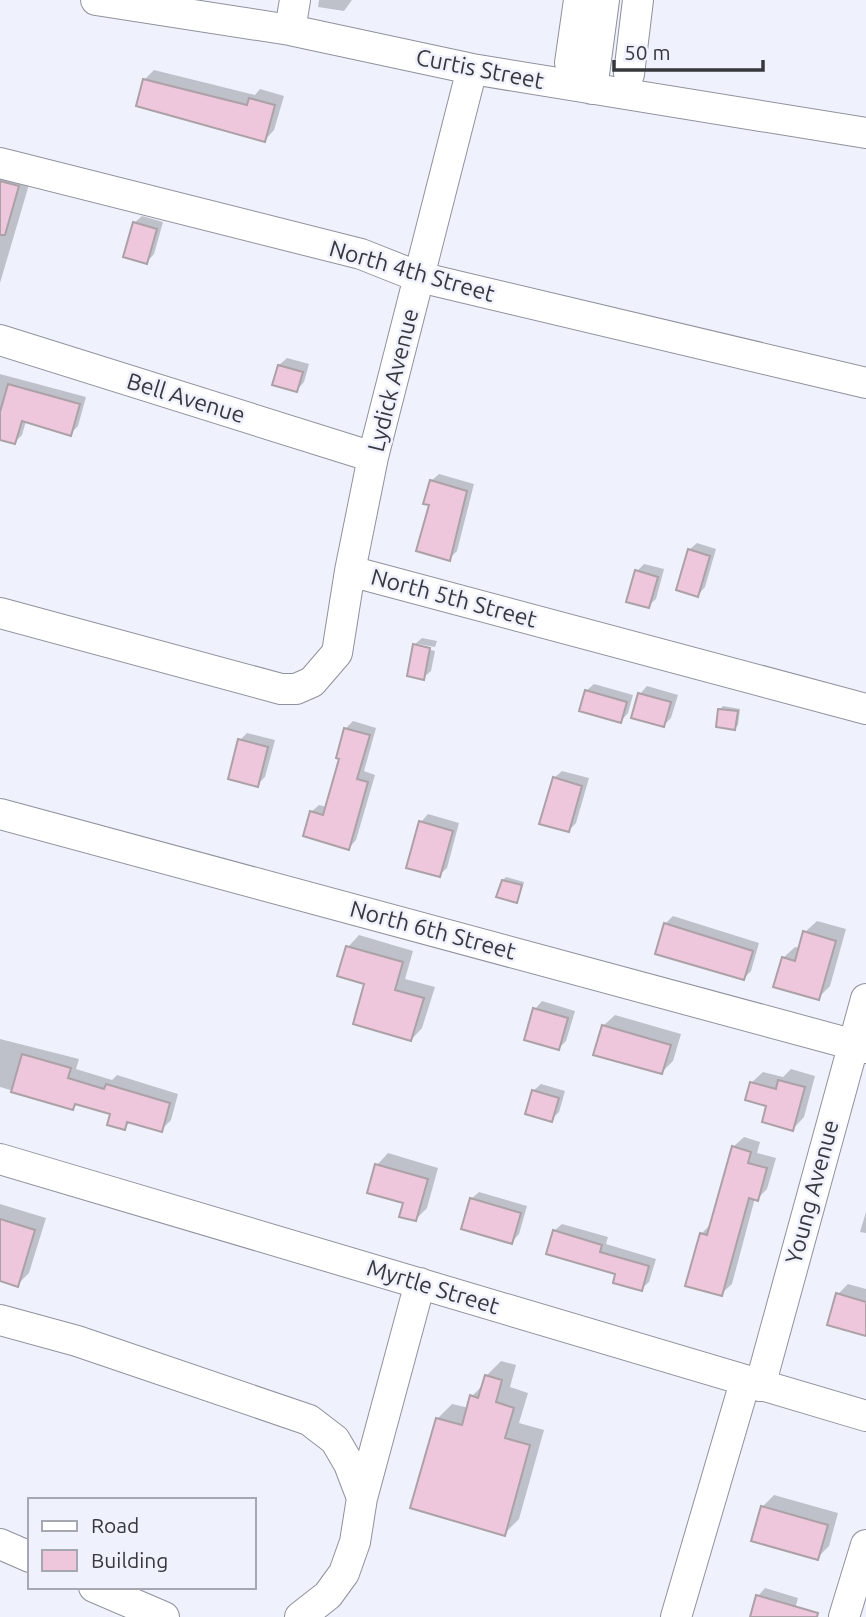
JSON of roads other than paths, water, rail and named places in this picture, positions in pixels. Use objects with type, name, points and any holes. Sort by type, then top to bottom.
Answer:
[{"type":"street","name":"Curtis Street","points":[[96,0],[290,30],[472,69],[866,133]]},
{"type":"street","points":[[290,30],[295,0]]},
{"type":"street","points":[[570,63],[579,0]]},
{"type":"street","points":[[592,89],[604,0]]},
{"type":"street","points":[[629,74],[638,0]]},
{"type":"street","name":"Lydick Avenue","points":[[350,571],[373,457],[472,69]]},
{"type":"street","name":"North 4th Street","points":[[0,163],[361,254],[419,277],[866,383]]},
{"type":"street","name":"Bell Avenue","points":[[0,340],[373,457]]},
{"type":"street","name":"North 5th Street","points":[[0,613],[281,689],[296,689],[312,682],[337,653],[350,571],[866,709]]},
{"type":"street","name":"North 6th Street","points":[[0,814],[859,1045]]},
{"type":"street","name":"Young Avenue","points":[[676,1617],[859,1045],[866,999]]},
{"type":"street","name":"Myrtle Street","points":[[0,1159],[866,1416]]},
{"type":"street","points":[[300,1617],[328,1595],[344,1573],[355,1542],[362,1498],[420,1283]]},
{"type":"street","points":[[0,1320],[77,1341],[309,1420],[335,1440],[349,1464],[362,1498]]},
{"type":"street","points":[[0,1544],[28,1557]]},
{"type":"street","points":[[845,1617],[866,1545]]},
{"type":"street","points":[[99,1589],[164,1617]]}]
